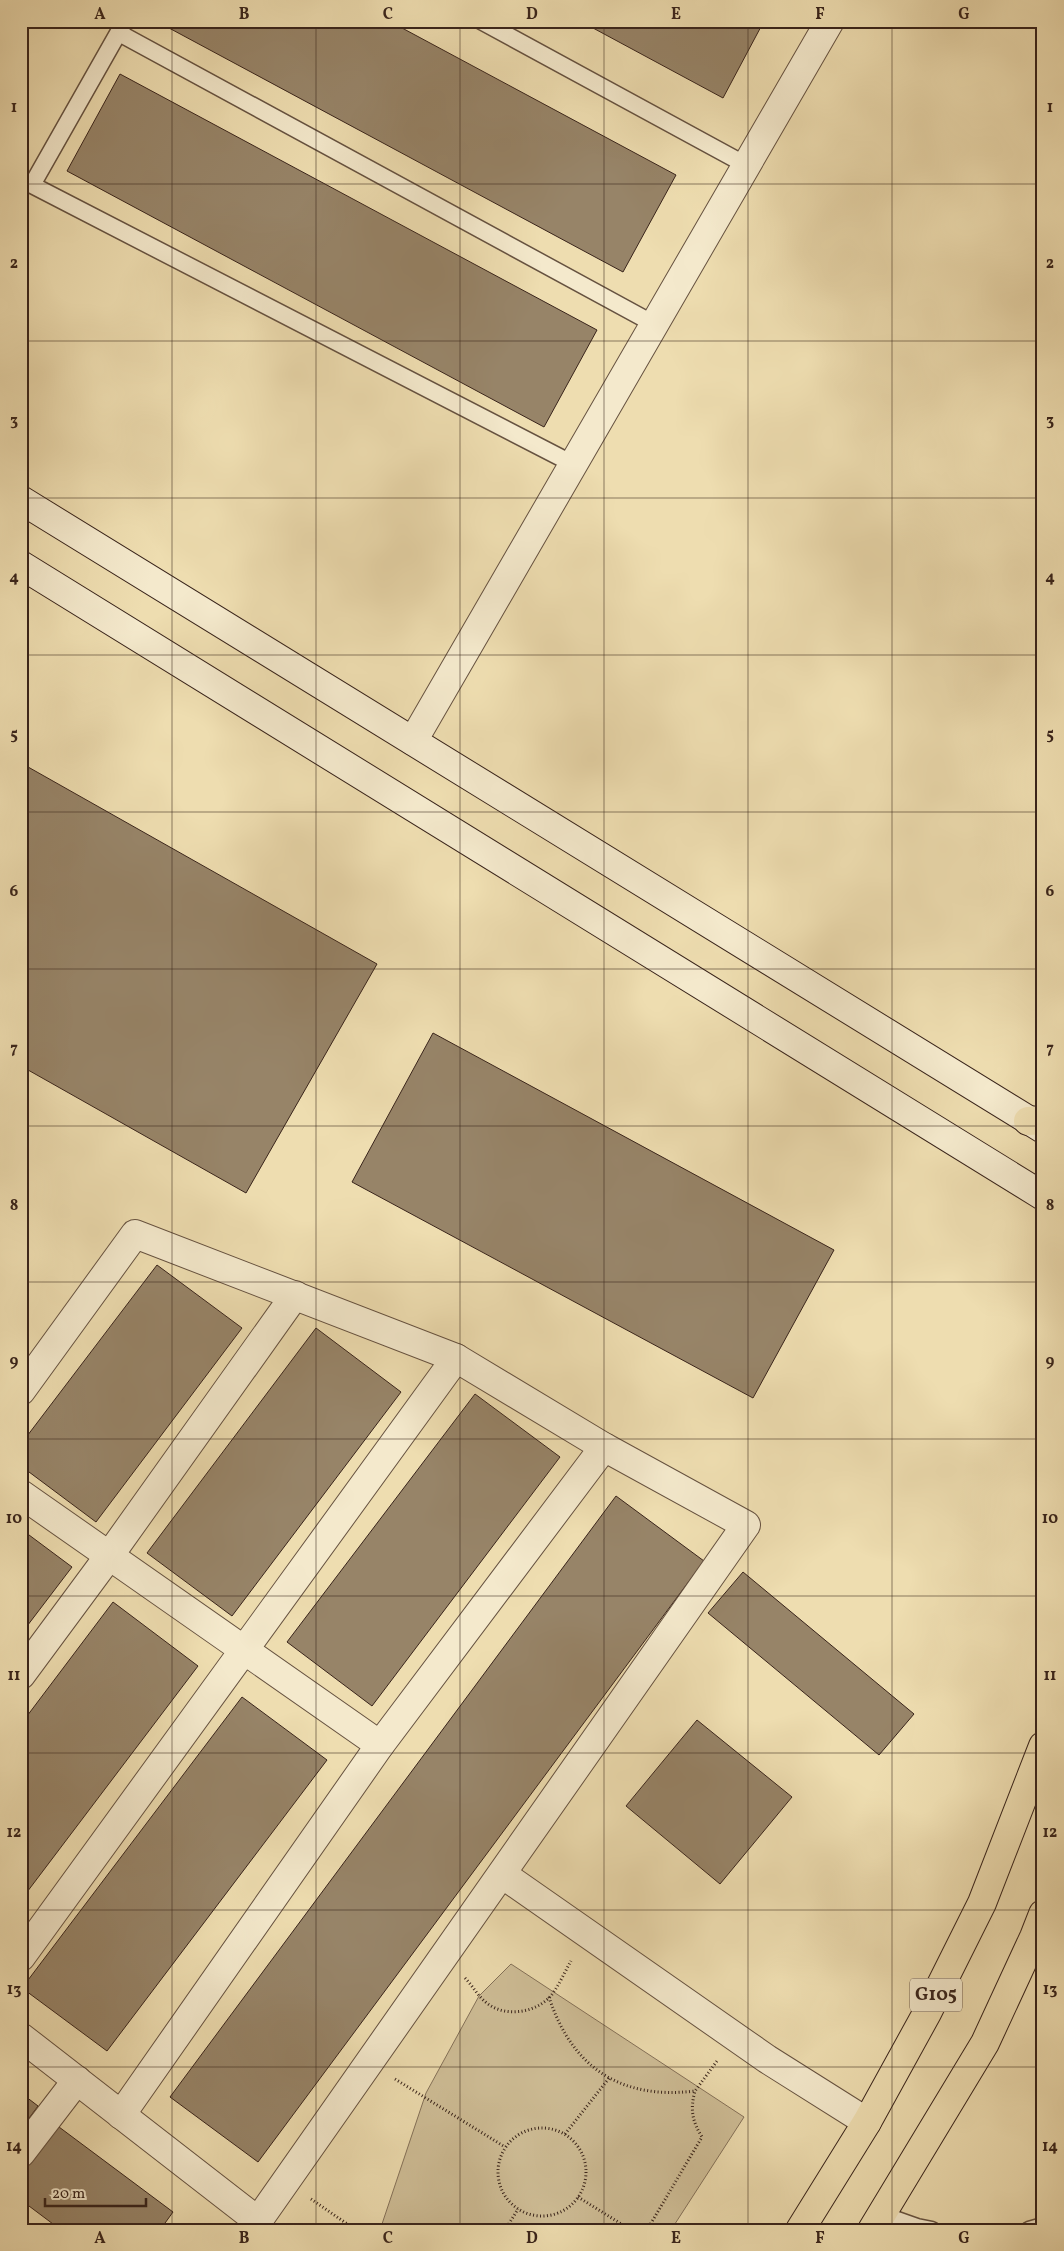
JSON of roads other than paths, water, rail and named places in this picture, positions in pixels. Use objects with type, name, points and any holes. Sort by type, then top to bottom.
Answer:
[{"type":"highway","name":"G105","points":[[800,2230],[867,2122],[927,2013],[982,1903],[1043,1746]]},
{"type":"highway","points":[[878,2222],[985,2043],[1043,1914]]},
{"type":"street","points":[[412,741],[830,21]]},
{"type":"street","points":[[21,500],[1038,1123]]},
{"type":"street","points":[[21,565],[1043,1196]]},
{"type":"street","points":[[21,1391],[135,1234],[456,1358],[604,1447],[746,1525],[258,2221],[21,2037]]},
{"type":"street","points":[[21,1675],[109,1556],[295,1295]]},
{"type":"street","points":[[21,1957],[456,1358]]},
{"type":"street","points":[[121,2115],[380,1745],[604,1447]]},
{"type":"street","points":[[21,1494],[380,1745]]},
{"type":"street","points":[[502,1874],[767,2059],[867,2122]]},
{"type":"street","points":[[21,2154],[76,2080]]},
{"type":"lane","points":[[480,21],[746,165]]},
{"type":"lane","points":[[573,464],[32,184],[122,27],[654,324]]},
{"type":"lane","points":[[878,2222],[932,2230]]},
{"type":"lane","points":[[1029,2230],[1043,2226]]}]
